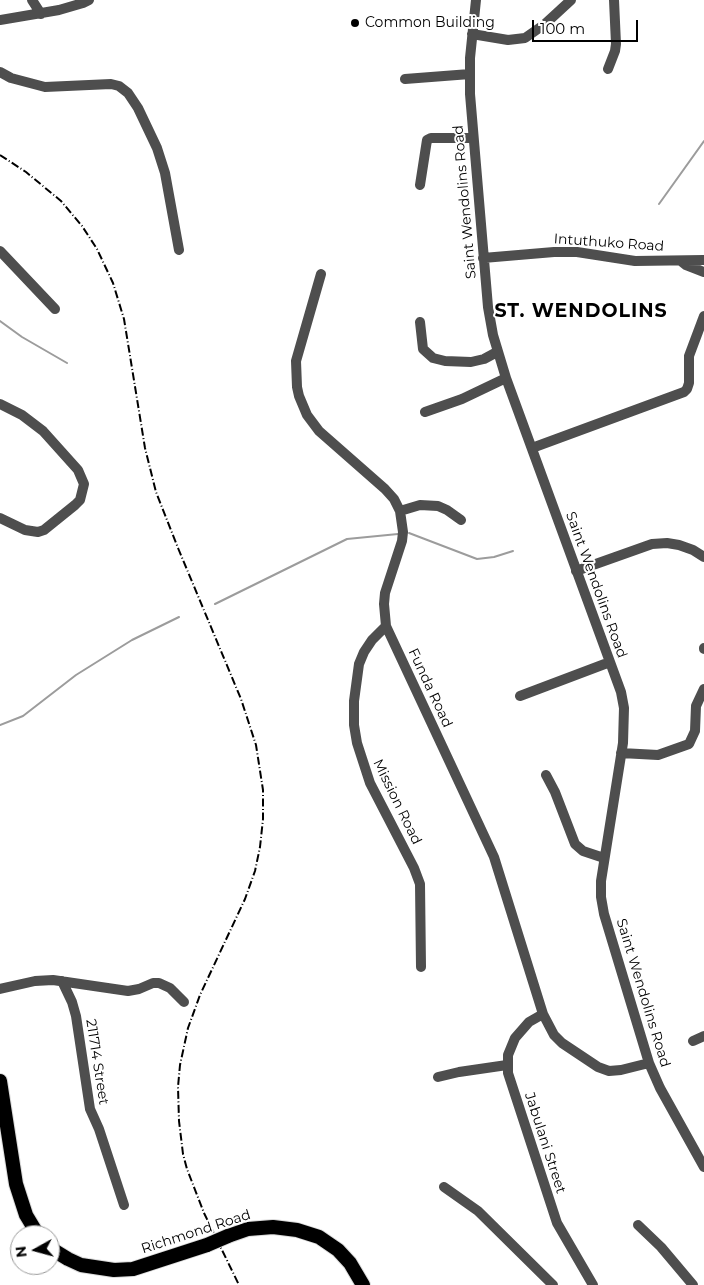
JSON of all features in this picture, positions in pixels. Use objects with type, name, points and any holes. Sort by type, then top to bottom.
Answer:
[{"type":"highway","points":[[0,1080],[16,1184],[26,1215],[32,1225]]},
{"type":"highway","name":"Richmond Road","points":[[60,1254],[81,1264],[114,1270],[133,1269],[207,1245],[248,1229],[273,1227],[297,1230],[319,1237],[338,1250],[350,1263],[363,1285]]},
{"type":"street","points":[[32,0],[41,14]]},
{"type":"street","points":[[0,20],[60,10],[89,0]]},
{"type":"street","name":"Saint Wendolins Road","points":[[476,0],[470,74],[473,138],[488,307],[497,352],[621,692],[624,708],[622,753],[601,881],[604,914],[649,1063],[660,1088],[704,1167]]},
{"type":"street","points":[[472,34],[508,40],[525,38],[571,0]]},
{"type":"street","points":[[608,69],[616,44],[614,0]]},
{"type":"street","points":[[0,72],[11,78],[44,87],[110,84],[119,86],[128,92],[138,108],[157,148],[165,173],[179,250]]},
{"type":"street","points":[[405,79],[470,74]]},
{"type":"street","points":[[420,185],[427,140],[431,138],[473,138]]},
{"type":"street","points":[[0,251],[51,306]]},
{"type":"street","name":"Intuthuko Road","points":[[483,258],[534,253],[577,252],[624,260],[704,260]]},
{"type":"street","points":[[680,261],[704,272]]},
{"type":"street","name":"Funda Road","points":[[321,274],[296,361],[299,396],[307,415],[316,427],[341,452],[385,489],[394,499],[400,511],[403,532],[402,541],[386,593],[384,604],[386,626],[494,857],[542,1014],[554,1035],[562,1043],[598,1067],[609,1071],[622,1070],[649,1063]]},
{"type":"street","points":[[532,448],[684,392],[688,388],[689,356],[704,316]]},
{"type":"street","points":[[420,322],[423,349],[433,358],[444,361],[471,362],[484,359],[497,352]]},
{"type":"street","points":[[425,412],[462,399],[506,378]]},
{"type":"street","points":[[0,404],[22,415],[43,431],[78,470],[84,484],[76,505],[44,530],[38,532],[25,530],[0,518]]},
{"type":"street","points":[[400,511],[420,505],[438,506],[448,510],[461,520]]},
{"type":"street","points":[[576,571],[652,544],[667,543],[679,545],[693,550],[704,557]]},
{"type":"street","name":"Mission Road","points":[[386,626],[372,640],[359,664],[354,701],[354,725],[356,742],[370,784],[414,868],[420,884],[421,967]]},
{"type":"street","points":[[520,696],[610,662]]},
{"type":"street","points":[[622,753],[666,754],[690,744],[695,731],[696,706],[704,688]]},
{"type":"street","points":[[546,775],[556,792],[574,844],[583,851],[604,858]]},
{"type":"street","points":[[0,989],[35,981],[62,981],[128,991],[139,990],[153,983],[159,983],[170,988],[184,1002]]},
{"type":"street","name":"211714 Street","points":[[62,981],[76,1016],[90,1109],[124,1205]]},
{"type":"street","name":"Jabulani Street","points":[[542,1014],[529,1022],[515,1038],[508,1056],[507,1065],[510,1082],[557,1223],[593,1285]]},
{"type":"street","points":[[693,1041],[704,1036]]},
{"type":"street","points":[[438,1077],[507,1065]]},
{"type":"street","points":[[444,1187],[478,1211],[553,1285]]},
{"type":"street","points":[[638,1225],[661,1246],[693,1285]]},
{"type":"waterway","points":[[659,204],[704,141]]},
{"type":"waterway","points":[[0,321],[22,337],[67,363]]},
{"type":"waterway","points":[[409,533],[477,559],[494,557],[513,551]]},
{"type":"waterway","points":[[215,604],[347,539],[398,534]]},
{"type":"waterway","points":[[0,725],[23,716],[76,675],[132,640],[179,617]]},
{"type":"railway","points":[[0,155],[26,172],[61,201],[82,226],[97,249],[113,283],[124,319],[145,448],[156,492],[241,699],[256,745],[263,790],[263,819],[255,871],[245,899],[200,995],[188,1028],[180,1065],[178,1087],[179,1121],[187,1169],[204,1213],[239,1285]]},
{"type":"place","name":"Common Building","points":[[355,23]]},
{"type":"district","name":"ST. WENDOLINS","points":[[581,311]]}]
